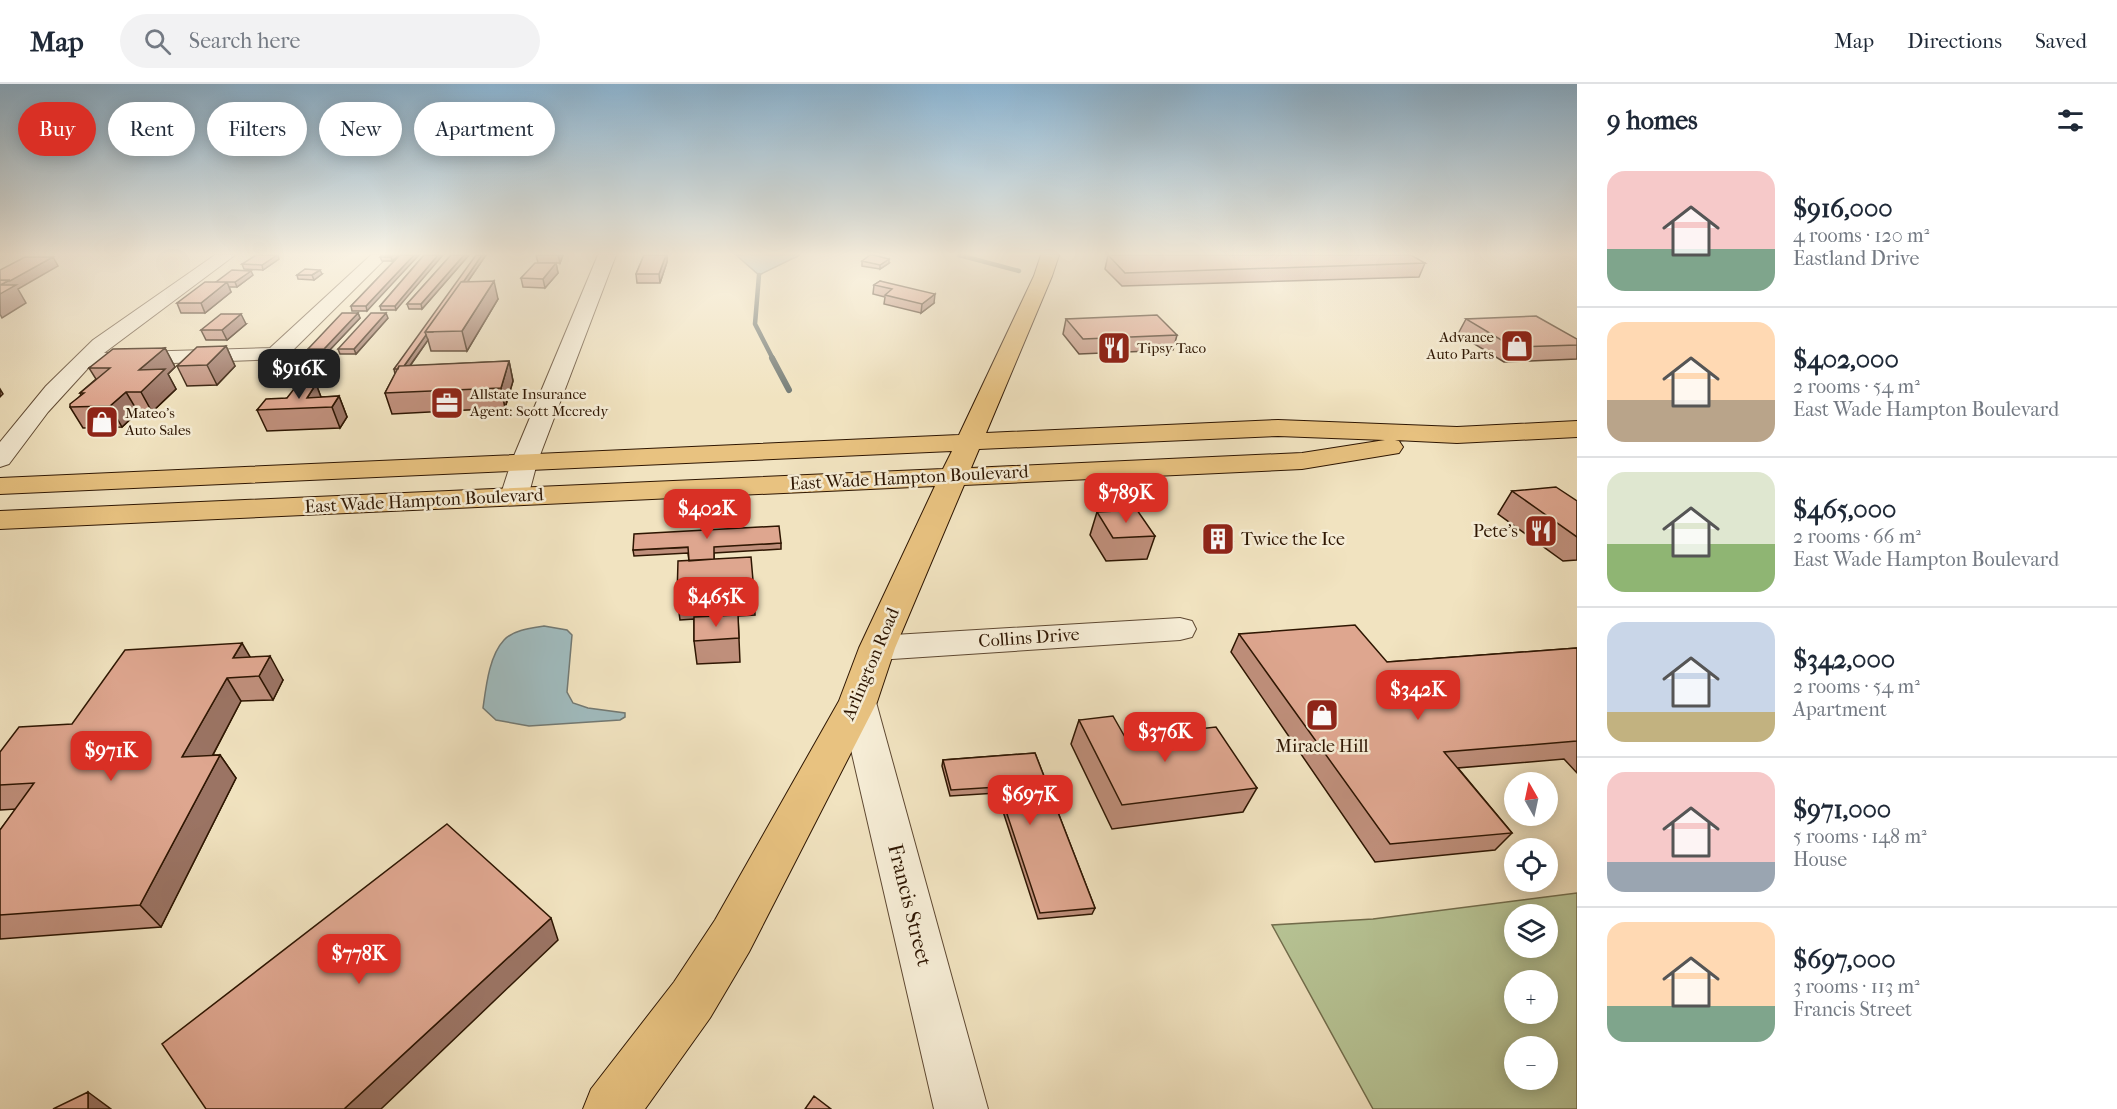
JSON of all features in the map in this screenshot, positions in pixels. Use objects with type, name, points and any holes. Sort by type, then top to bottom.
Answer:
[{"type":"main road","name":"Arlington Road","points":[[610,1109],[692,1000],[732,936],[858,702],[877,648],[1031,303]]},
{"type":"main road","name":"East Wade Hampton Boulevard","points":[[0,520],[514,497],[960,459],[1278,428],[1457,435],[1577,429]]},
{"type":"main road","name":"East Wade Hampton Boulevard","points":[[0,486],[524,463],[960,459],[1302,461],[1457,435]]},
{"type":"street","points":[[0,459],[43,402],[85,360],[117,332],[159,303]]},
{"type":"street","points":[[85,360],[276,354],[330,303]]},
{"type":"street","points":[[514,497],[524,463],[588,303]]},
{"type":"street","name":"Collins Drive","points":[[877,648],[1180,629]]},
{"type":"street","name":"Francis Street","points":[[858,702],[961,1109]]},
{"type":"green space","points":[[1577,893],[1577,1109],[1373,1109],[1272,925],[1373,919]]},
{"type":"water","points":[[544,626],[567,630],[572,635],[567,692],[573,703],[588,708],[625,713],[625,717],[620,720],[529,726],[496,720],[483,708],[489,672],[495,654],[504,640],[522,630]]},
{"type":"building","points":[[354,303],[369,303],[366,306],[351,306]]},
{"type":"building","points":[[383,303],[398,303],[395,306],[380,306]]},
{"type":"building","points":[[442,303],[446,303],[404,366],[394,369]]},
{"type":"building","points":[[446,303],[480,303],[462,331],[425,332]]},
{"type":"building","points":[[342,313],[358,313],[324,349],[308,349]]},
{"type":"building","points":[[371,313],[386,313],[354,349],[338,349]]},
{"type":"building","points":[[221,314],[241,314],[222,330],[201,330]]},
{"type":"building","points":[[1157,315],[1177,335],[1083,339],[1066,319]]},
{"type":"building","points":[[1536,316],[1577,339],[1577,345],[1513,347],[1466,319]]},
{"type":"building","points":[[226,346],[207,365],[177,366],[197,347]]},
{"type":"building","points":[[165,348],[139,370],[165,369],[141,392],[126,392],[110,406],[70,407],[70,404],[84,393],[80,393],[110,368],[89,368],[113,349]]},
{"type":"building","points":[[509,361],[501,388],[385,393],[399,366]]},
{"type":"building","points":[[316,384],[307,398],[339,396],[332,407],[257,410],[266,399],[287,398],[297,385]]},
{"type":"building","points":[[1556,487],[1577,501],[1577,537],[1512,491]]},
{"type":"building","points":[[1137,510],[1155,536],[1113,538],[1097,512]]},
{"type":"building","points":[[1222,524],[1233,541],[1219,541],[1209,525]]},
{"type":"building","points":[[779,526],[781,543],[714,547],[714,559],[689,561],[688,547],[633,550],[634,534]]},
{"type":"building","points":[[751,557],[754,592],[677,597],[678,561]]},
{"type":"building","points":[[738,615],[739,638],[694,641],[694,617]]},
{"type":"building","points":[[1355,625],[1387,662],[1577,648],[1577,741],[1444,752],[1512,833],[1390,844],[1239,634]]},
{"type":"building","points":[[242,643],[233,658],[270,656],[259,676],[227,678],[182,757],[220,755],[140,905],[0,915],[0,830],[34,783],[0,785],[0,752],[19,727],[72,724],[125,650]]},
{"type":"building","points":[[1113,716],[1125,737],[1216,727],[1257,788],[1122,805],[1079,720]]},
{"type":"building","points":[[1035,753],[1095,908],[1040,913],[998,787],[951,790],[943,760]]},
{"type":"building","points":[[447,824],[551,918],[344,1109],[206,1109],[162,1044]]},
{"type":"building","points":[[88,1092],[88,1109],[53,1109]]},
{"type":"building","points":[[814,1096],[831,1109],[805,1109]]},
{"type":"waterway","points":[[757,303],[755,324],[773,359]]},
{"type":"waterway","points":[[772,358],[789,390]]},
{"type":"place","name":"Advance Auto Parts","points":[[1517,346]]},
{"type":"place","name":"Tipsy Taco","points":[[1114,348]]},
{"type":"place","name":"Allstate Insurance Agent: Scott Mccredy","points":[[447,403]]},
{"type":"place","name":"Mateo's Auto Sales","points":[[102,422]]},
{"type":"place","name":"Pete's","points":[[1541,531]]},
{"type":"place","name":"Twice the Ice","points":[[1218,539]]},
{"type":"place","name":"Miracle Hill","points":[[1322,715]]}]
